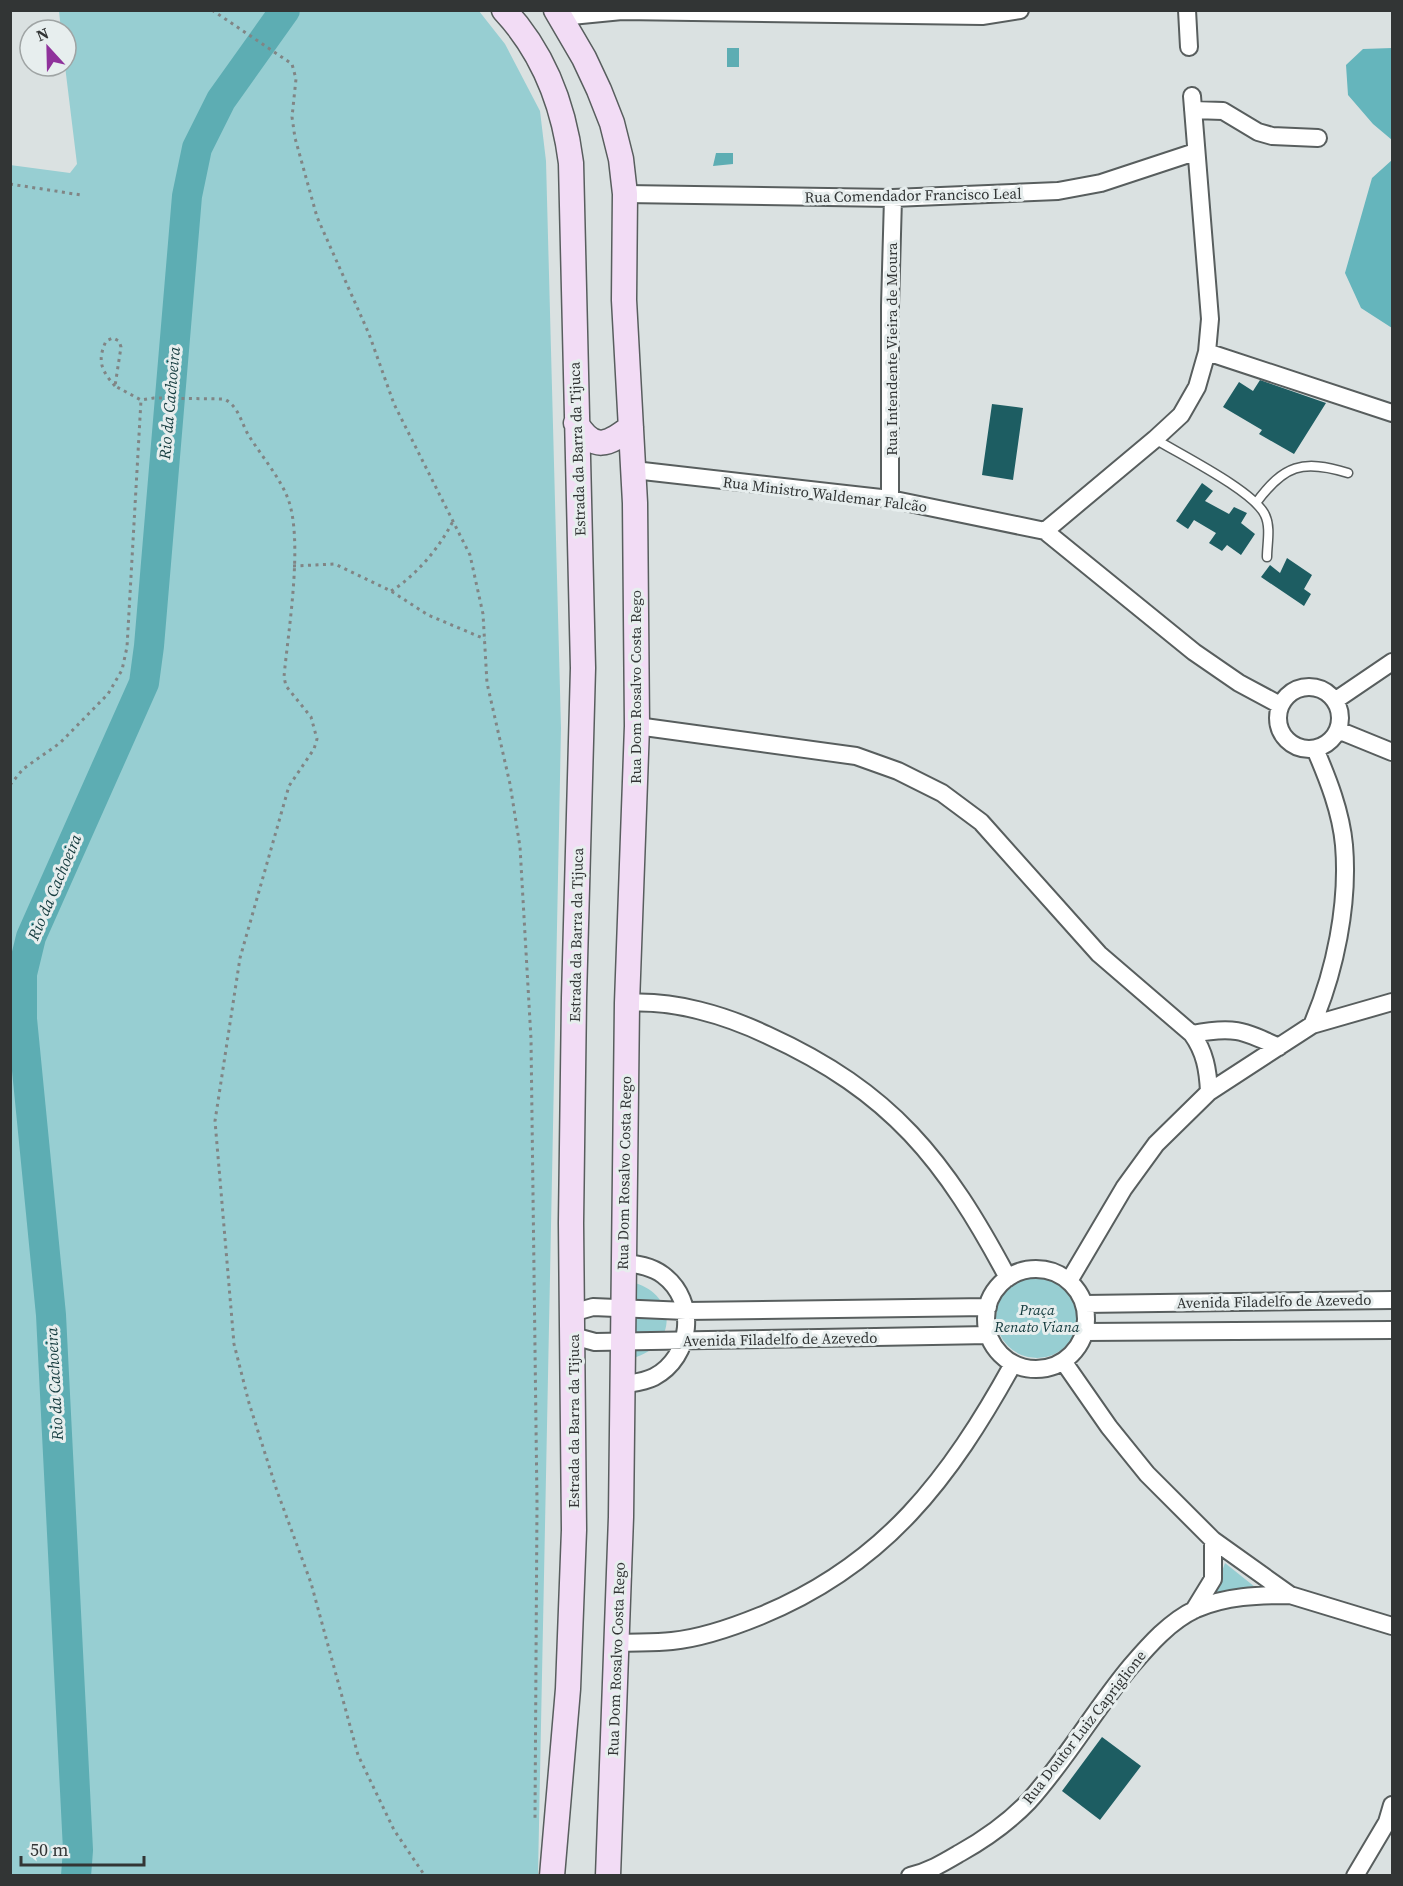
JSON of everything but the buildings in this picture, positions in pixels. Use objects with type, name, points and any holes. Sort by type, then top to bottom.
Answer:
[{"type":"main road","name":"Estrada da Barra da Tijuca","points":[[504,10],[544,67],[559,102],[567,131],[571,163],[583,668],[574,998],[572,1325],[574,1530],[568,1678],[557,1841],[552,1875]]},
{"type":"main road","points":[[558,14],[584,58],[612,123],[621,159],[625,194],[624,300],[634,470]]},
{"type":"main road","points":[[576,423],[586,437],[601,443],[617,439],[631,427]]},
{"type":"main road","name":"Rua Dom Rosalvo Costa Rego","points":[[608,1875],[618,1643],[627,1003],[637,726],[634,470]]},
{"type":"street","points":[[558,14],[718,11],[982,16],[1020,10]]},
{"type":"street","points":[[1187,10],[1189,47]]},
{"type":"street","points":[[1045,531],[1155,440],[1181,415],[1197,387],[1207,352],[1210,319],[1192,103],[1223,111],[1272,136],[1318,138]]},
{"type":"street","name":"Rua Comendador Francisco Leal","points":[[625,194],[893,198],[1059,191],[1101,183],[1195,152]]},
{"type":"street","name":"Rua Intendente Vieira de Moura","points":[[890,499],[890,306],[893,198]]},
{"type":"street","points":[[1207,352],[1392,413]]},
{"type":"street","name":"Rua Ministro Waldemar Falcão","points":[[634,470],[890,499],[1045,531],[1194,652],[1239,683],[1281,705]]},
{"type":"street","points":[[1336,700],[1392,662]]},
{"type":"street","points":[[1311,686],[1329,693],[1336,700],[1341,720],[1338,730],[1325,745],[1315,749],[1305,749],[1288,741],[1278,724],[1281,705],[1293,691],[1311,686]]},
{"type":"street","points":[[637,726],[856,756],[898,771],[942,793],[981,822],[1099,954],[1191,1034],[1201,1047],[1208,1067],[1209,1092]]},
{"type":"street","points":[[1338,730],[1392,752]]},
{"type":"street","points":[[1312,1025],[1328,988],[1336,952],[1344,845],[1333,792],[1315,749]]},
{"type":"street","points":[[627,1003],[648,1002],[736,1020],[839,1071],[873,1097],[936,1161],[963,1197],[1008,1278]]},
{"type":"street","points":[[1069,1281],[1124,1188],[1156,1144],[1209,1092],[1312,1025],[1392,1002]]},
{"type":"street","points":[[1191,1034],[1218,1029],[1242,1030],[1279,1047]]},
{"type":"street","points":[[622,1385],[638,1382],[661,1372],[678,1355],[685,1341],[686,1311],[677,1292],[663,1275],[651,1268],[623,1263]]},
{"type":"street","points":[[1044,1270],[1069,1281],[1084,1304],[1084,1332],[1076,1349],[1063,1361],[1038,1369],[1013,1364],[996,1348],[989,1335],[986,1321],[988,1307],[996,1291],[1008,1278],[1025,1271],[1044,1270]]},
{"type":"street","name":"Avenida Filadelfo de Azevedo","points":[[1084,1304],[1392,1300]]},
{"type":"street","name":"Avenida Filadelfo de Azevedo","points":[[988,1307],[686,1311],[593,1307],[572,1325],[589,1342],[989,1335]]},
{"type":"street","name":"Avenida Filadelfo de Azevedo","points":[[1084,1332],[1392,1330]]},
{"type":"street","points":[[1063,1361],[1109,1427],[1147,1474],[1213,1540],[1290,1595],[1392,1626]]},
{"type":"street","points":[[618,1643],[674,1641],[734,1627],[788,1605],[835,1576],[903,1523],[942,1478],[978,1427],[1013,1364]]},
{"type":"street","name":"Rua Doutor Luiz Capriglione","points":[[1194,1610],[1213,1579],[1213,1540]]},
{"type":"street","name":"Rua Doutor Luiz Capriglione","points":[[910,1875],[932,1870],[987,1837],[1028,1802],[1114,1686],[1150,1643],[1194,1610],[1218,1601],[1253,1595],[1290,1595]]},
{"type":"street","points":[[1355,1875],[1387,1822],[1392,1805]]},
{"type":"lane","points":[[1155,440],[1250,497],[1256,503],[1268,523],[1267,557]]},
{"type":"lane","points":[[1256,503],[1273,480],[1304,465],[1327,466],[1348,472]]},
{"type":"path","points":[[212,10],[282,55],[295,70],[292,117],[295,138],[317,217],[369,334],[394,404],[454,519],[470,555],[479,586],[487,682],[510,784],[520,847],[531,1039],[537,1503],[535,1824]]},
{"type":"path","points":[[10,184],[81,195]]},
{"type":"path","points":[[115,386],[121,347],[119,341],[113,338],[106,341],[100,362],[102,372],[115,386],[141,400],[154,398],[225,399],[232,402],[242,425],[287,495],[293,521],[293,566],[284,677],[286,686],[311,717],[317,739],[314,749],[289,786],[240,958],[215,1121],[233,1333],[249,1403],[277,1491],[311,1583],[358,1755],[394,1830],[425,1875]]},
{"type":"path","points":[[10,785],[23,769],[60,743],[108,694],[122,670],[127,647],[141,400]]},
{"type":"path","points":[[390,591],[402,584],[446,536],[454,519]]},
{"type":"path","points":[[293,566],[335,564],[390,591],[428,615],[485,639]]},
{"type":"green space","points":[[59,11],[479,11],[505,44],[540,111],[546,161],[561,728],[538,1875],[11,1875],[10,165],[70,173],[77,164],[66,78],[78,78],[78,18],[60,18]]},
{"type":"green space","name":"Praça Renato Viana","points":[[1029,1276],[1045,1276],[1060,1283],[1071,1294],[1078,1309],[1075,1333],[1066,1346],[1045,1358],[1029,1358],[1014,1351],[1003,1340],[996,1325],[996,1309],[1003,1294],[1014,1283]]},
{"type":"green space","points":[[635,1283],[649,1289],[659,1299],[665,1309],[667,1321],[658,1343],[647,1352],[633,1358]]},
{"type":"green space","points":[[1225,1563],[1255,1587],[1213,1596]]},
{"type":"shaded area","points":[[727,48],[739,48],[739,67],[727,67]]},
{"type":"shaded area","points":[[1392,48],[1392,140],[1373,124],[1348,95],[1346,65],[1363,49]]},
{"type":"shaded area","points":[[716,153],[733,153],[733,164],[713,166]]},
{"type":"shaded area","points":[[1392,160],[1392,328],[1361,308],[1345,273],[1372,178]]},
{"type":"waterway","name":"Rio da Cachoeira","points":[[76,1876],[78,1850],[51,1315],[22,1019],[22,974],[31,937],[144,683],[187,196],[197,148],[221,100],[285,10]]}]
